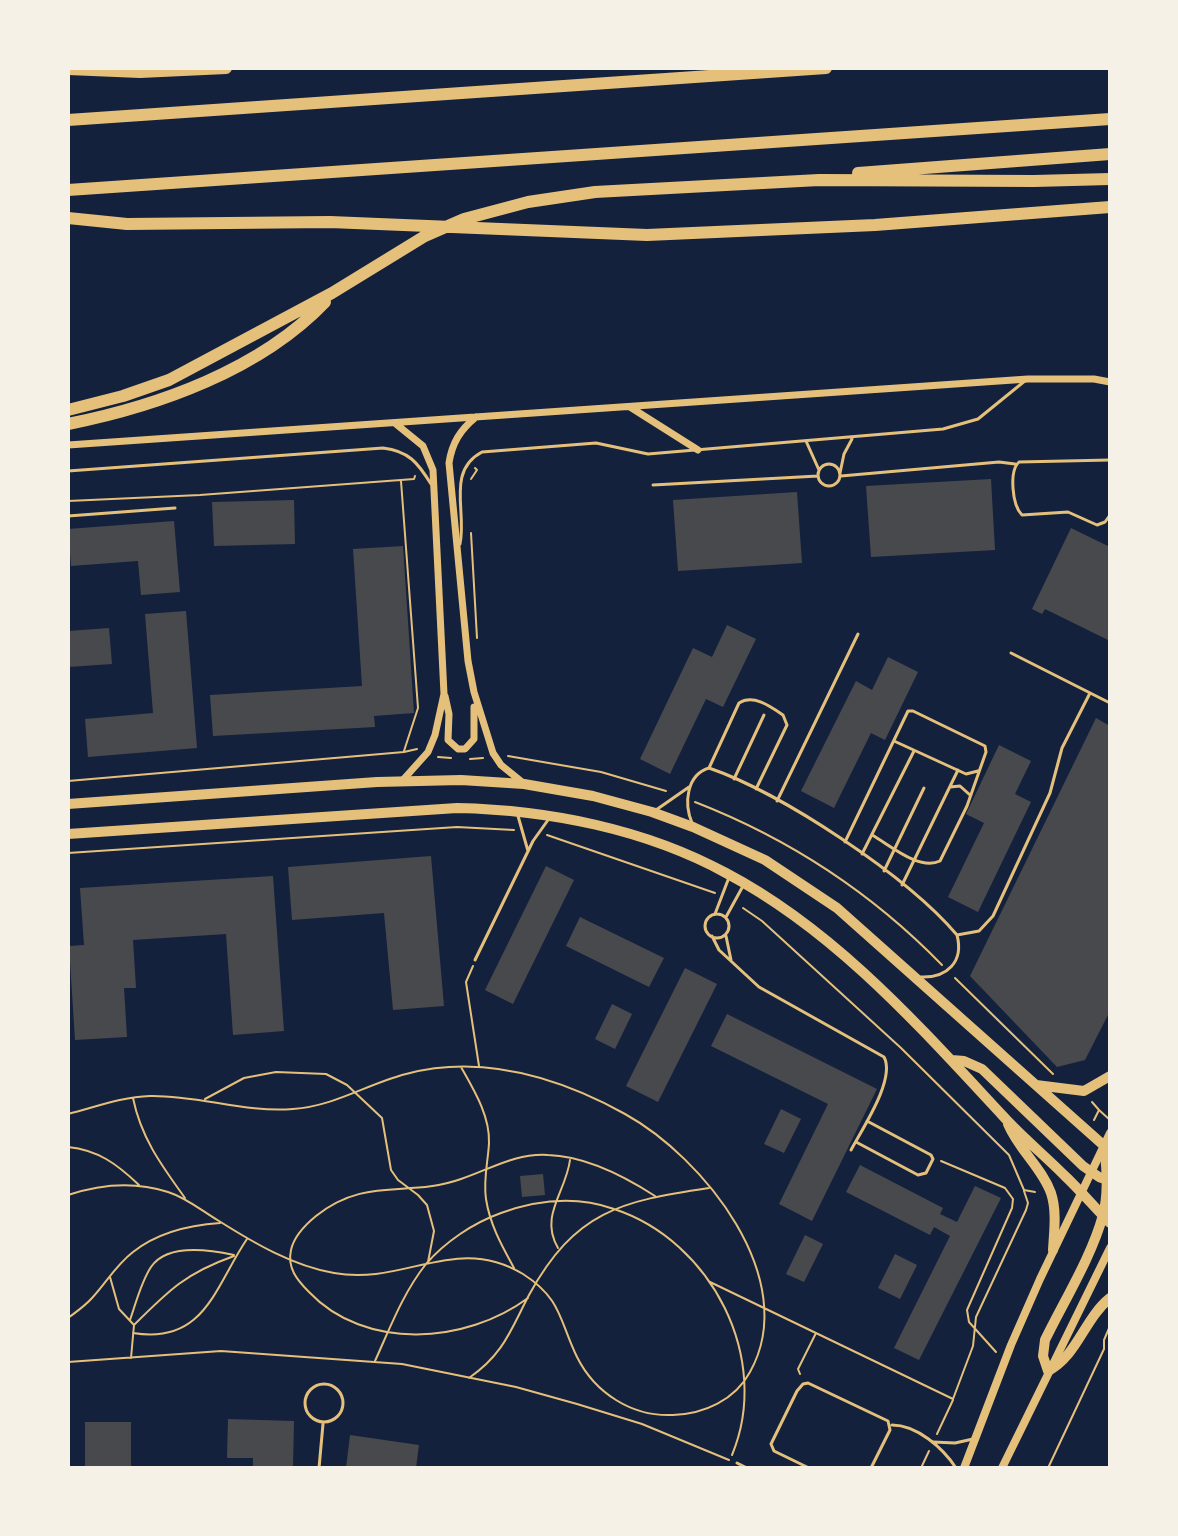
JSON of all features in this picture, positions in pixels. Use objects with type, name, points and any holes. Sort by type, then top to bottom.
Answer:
[{"type":"highway","points":[[68,69],[140,72],[226,68]]},
{"type":"highway","points":[[68,120],[826,68]]},
{"type":"highway","points":[[68,190],[1110,119]]},
{"type":"highway","points":[[836,180],[863,173],[1110,154]]},
{"type":"highway","points":[[68,410],[169,380],[332,293],[425,236],[464,219],[562,196],[629,189],[836,180],[1110,179]]},
{"type":"highway","points":[[68,218],[117,223],[330,222],[647,235],[860,226],[1110,207]]},
{"type":"highway","points":[[68,424],[156,402],[215,378],[300,324],[332,293]]},
{"type":"main road","points":[[68,804],[402,781],[461,780],[524,784],[593,796],[652,812],[765,860],[837,908],[1107,1149],[1106,1219],[1045,1340],[1043,1356],[1048,1371],[1069,1354],[1091,1317],[1110,1298]]},
{"type":"main road","points":[[68,834],[437,808],[515,811],[550,816],[641,838],[726,873],[777,904],[818,935],[896,1004],[1106,1219]]},
{"type":"main road","points":[[952,1060],[964,1061],[982,1069],[1091,1173],[1108,1181]]},
{"type":"main road","points":[[1036,1085],[1084,1091],[1110,1076]]},
{"type":"main road","points":[[1005,1119],[1017,1144],[1051,1193],[1053,1250]]},
{"type":"main road","points":[[1082,1193],[1108,1195]]},
{"type":"street","points":[[68,445],[1028,379],[1094,379],[1110,382]]},
{"type":"street","points":[[628,406],[698,450]]},
{"type":"street","points":[[477,416],[460,432],[450,454],[449,473],[468,661],[493,753],[501,765],[524,784]]},
{"type":"street","points":[[394,423],[414,437],[429,457],[433,470],[444,694],[449,714],[448,740],[458,749],[465,749],[474,739],[474,692]]},
{"type":"street","points":[[402,781],[428,752],[444,694]]},
{"type":"street","points":[[964,1468],[1053,1250],[1091,1173],[1107,1149],[1110,1133]]},
{"type":"street","points":[[1002,1468],[1110,1248]]},
{"type":"lane","points":[[457,552],[462,527],[461,475],[468,462],[482,452],[596,443],[639,453],[943,429],[967,424],[989,412],[1028,379]]},
{"type":"lane","points":[[805,441],[814,455],[821,483],[829,487],[837,484],[844,454],[853,438]]},
{"type":"lane","points":[[68,471],[383,448],[399,450],[419,464],[435,496]]},
{"type":"lane","points":[[841,474],[999,462],[1110,460]]},
{"type":"lane","points":[[653,485],[818,473],[828,464],[841,474]]},
{"type":"lane","points":[[1015,464],[1016,507],[1022,515],[1068,512],[1097,525],[1105,522],[1110,515]]},
{"type":"lane","points":[[68,516],[175,508]]},
{"type":"lane","points":[[777,801],[858,634]]},
{"type":"lane","points":[[1011,653],[1110,703]]},
{"type":"lane","points":[[957,935],[979,931],[993,916],[1050,793],[1062,748],[1090,693]]},
{"type":"lane","points":[[709,768],[739,703],[746,699],[755,700],[783,715],[787,725],[756,789]]},
{"type":"lane","points":[[845,842],[906,713],[913,711],[982,743],[986,752],[943,857],[930,865],[872,835]]},
{"type":"lane","points":[[734,779],[764,715]]},
{"type":"lane","points":[[894,741],[958,770],[970,774],[979,770]]},
{"type":"lane","points":[[862,854],[914,751]]},
{"type":"lane","points":[[652,812],[678,796],[700,771],[709,768],[756,789],[845,842],[902,885],[957,935],[959,955],[948,971],[939,976],[917,977]]},
{"type":"lane","points":[[902,885],[958,770]]},
{"type":"lane","points":[[950,787],[960,786],[970,795]]},
{"type":"lane","points":[[689,787],[687,799],[693,827]]},
{"type":"lane","points":[[884,871],[924,788]]},
{"type":"lane","points":[[515,811],[528,851]]},
{"type":"lane","points":[[475,960],[528,851],[550,816]]},
{"type":"lane","points":[[726,873],[729,879],[723,896],[715,914],[706,922],[706,930],[719,950],[759,987],[884,1057],[888,1063],[887,1078],[851,1150]]},
{"type":"lane","points":[[731,960],[726,917],[744,884]]},
{"type":"lane","points":[[715,914],[726,917]]},
{"type":"lane","points":[[712,936],[726,934]]},
{"type":"lane","points":[[856,1142],[920,1176],[926,1173],[932,1157],[866,1121]]},
{"type":"lane","points":[[809,1468],[774,1451],[771,1444],[803,1384],[813,1384],[885,1418],[891,1425],[899,1425],[933,1442],[956,1468]]},
{"type":"lane","points":[[321,1385],[333,1387],[343,1403],[339,1414],[323,1422],[312,1418],[305,1401],[310,1390],[321,1385]]},
{"type":"lane","points":[[319,1468],[323,1422]]},
{"type":"lane","points":[[871,1468],[891,1425]]},
{"type":"lane","points":[[933,1442],[955,1443],[977,1437]]},
{"type":"lane","points":[[737,1463],[747,1468]]},
{"type":"path","points":[[468,462],[477,470],[468,486]]},
{"type":"path","points":[[68,501],[414,479],[419,464]]},
{"type":"path","points":[[401,479],[418,708],[404,752]]},
{"type":"path","points":[[471,533],[478,642]]},
{"type":"path","points":[[68,781],[415,749],[437,757],[481,759],[493,753],[601,772],[678,796]]},
{"type":"path","points":[[687,799],[787,843],[836,874],[894,919],[1060,1078]]},
{"type":"path","points":[[68,853],[457,827],[524,831]]},
{"type":"path","points":[[538,832],[723,896]]},
{"type":"path","points":[[709,1281],[953,1399],[973,1346],[976,1317],[1028,1203],[1009,1155],[901,1048],[762,921],[735,901]]},
{"type":"path","points":[[475,960],[466,982],[479,1067]]},
{"type":"path","points":[[461,1067],[485,1116],[489,1139],[484,1186],[489,1217],[514,1270]]},
{"type":"path","points":[[68,1114],[133,1097],[163,1096],[269,1110],[292,1109],[335,1102],[407,1074],[461,1067],[521,1072],[552,1081],[608,1105],[656,1134],[678,1152],[711,1188],[744,1238],[754,1262],[764,1306],[761,1346],[744,1382],[724,1400],[691,1413],[655,1415],[618,1402],[589,1377],[574,1352],[559,1310],[549,1295],[514,1270],[480,1258],[443,1259],[404,1271],[357,1276],[311,1268],[290,1260],[171,1193],[140,1186],[105,1186],[68,1195]]},
{"type":"path","points":[[202,1100],[244,1078],[276,1072],[326,1074],[337,1079],[382,1118],[391,1170],[427,1205],[433,1217],[434,1231],[427,1263]]},
{"type":"path","points":[[133,1097],[141,1129],[150,1148],[186,1200]]},
{"type":"path","points":[[1099,1110],[1110,1120]]},
{"type":"path","points":[[68,1147],[102,1155],[140,1186]]},
{"type":"path","points":[[528,1298],[513,1309],[443,1333],[388,1333],[360,1326],[327,1309],[301,1284],[290,1267],[290,1260],[295,1239],[306,1224],[323,1210],[356,1194],[376,1189],[431,1186],[460,1179],[506,1160],[536,1155],[570,1158],[616,1174],[655,1196]]},
{"type":"path","points":[[932,1157],[1005,1188],[1013,1199],[1012,1208],[968,1305],[967,1316],[975,1330],[1005,1362]]},
{"type":"path","points":[[560,1250],[550,1226],[570,1158]]},
{"type":"path","points":[[469,1378],[499,1352],[536,1283],[560,1250],[588,1224],[613,1208],[655,1196],[711,1188]]},
{"type":"path","points":[[1024,1190],[1051,1193]]},
{"type":"path","points":[[374,1362],[400,1304],[427,1263],[466,1230],[519,1206],[555,1201],[613,1208],[660,1232],[680,1249],[709,1281],[727,1312],[743,1357],[744,1382],[740,1430],[730,1460]]},
{"type":"path","points":[[68,1318],[91,1299],[133,1251],[179,1229],[221,1223]]},
{"type":"path","points":[[133,1333],[170,1333],[193,1322],[210,1304],[247,1238]]},
{"type":"path","points":[[130,1320],[148,1272],[162,1257],[199,1251],[235,1255]]},
{"type":"path","points":[[131,1358],[134,1325],[163,1295],[186,1277],[235,1255]]},
{"type":"path","points":[[110,1276],[119,1309],[134,1325]]},
{"type":"path","points":[[1048,1468],[1104,1349],[1110,1326]]},
{"type":"path","points":[[803,1384],[798,1369],[817,1332]]},
{"type":"path","points":[[68,1362],[246,1352],[402,1364],[516,1387],[642,1424],[737,1463]]},
{"type":"building","points":[[991,479],[995,550],[871,557],[866,486]]},
{"type":"building","points":[[797,492],[802,563],[678,571],[673,500]]},
{"type":"building","points":[[294,500],[295,544],[214,546],[212,502]]},
{"type":"building","points":[[174,521],[180,592],[141,595],[138,561],[71,566],[68,529]]},
{"type":"building","points":[[1071,528],[1110,547],[1110,641],[1045,609],[1042,614],[1032,609]]},
{"type":"building","points":[[403,546],[414,713],[374,716],[375,727],[213,736],[210,695],[362,686],[353,549]]},
{"type":"building","points":[[186,611],[197,748],[88,757],[85,719],[153,713],[145,614]]},
{"type":"building","points":[[727,625],[756,639],[723,707],[706,699],[670,774],[640,759],[693,648],[712,657]]},
{"type":"building","points":[[109,628],[112,664],[68,667],[68,631]]},
{"type":"building","points":[[888,657],[918,672],[885,740],[871,733],[834,808],[801,791],[856,681],[872,690]]},
{"type":"building","points":[[1096,718],[1110,726],[1110,1011],[1085,1060],[1057,1067],[970,976]]},
{"type":"building","points":[[999,745],[1031,761],[1015,794],[1031,802],[978,912],[948,897],[984,823],[966,814]]},
{"type":"building","points":[[431,856],[444,1006],[393,1010],[384,913],[292,920],[288,867]]},
{"type":"building","points":[[546,866],[574,880],[513,1004],[485,990]]},
{"type":"building","points":[[273,876],[284,1031],[233,1035],[226,934],[133,940],[136,988],[124,988],[127,1037],[75,1040],[69,946],[84,945],[80,888]]},
{"type":"building","points":[[580,917],[664,958],[649,987],[566,946]]},
{"type":"building","points":[[685,968],[717,984],[658,1102],[626,1086]]},
{"type":"building","points":[[612,1004],[632,1014],[615,1049],[595,1039]]},
{"type":"building","points":[[727,1014],[877,1089],[812,1221],[779,1204],[828,1104],[711,1046]]},
{"type":"building","points":[[781,1109],[801,1119],[784,1153],[764,1144]]},
{"type":"building","points":[[860,1165],[943,1208],[940,1214],[957,1222],[975,1186],[1001,1198],[919,1360],[894,1348],[950,1236],[934,1227],[930,1235],[846,1192]]},
{"type":"building","points":[[543,1174],[545,1195],[522,1197],[520,1176]]},
{"type":"building","points":[[805,1235],[823,1244],[804,1282],[786,1274]]},
{"type":"building","points":[[895,1254],[917,1265],[900,1299],[878,1288]]},
{"type":"building","points":[[228,1419],[294,1421],[293,1468],[253,1468],[253,1458],[227,1458]]},
{"type":"building","points":[[85,1422],[131,1422],[131,1468],[85,1468]]},
{"type":"building","points":[[350,1435],[419,1445],[416,1468],[346,1468]]}]
